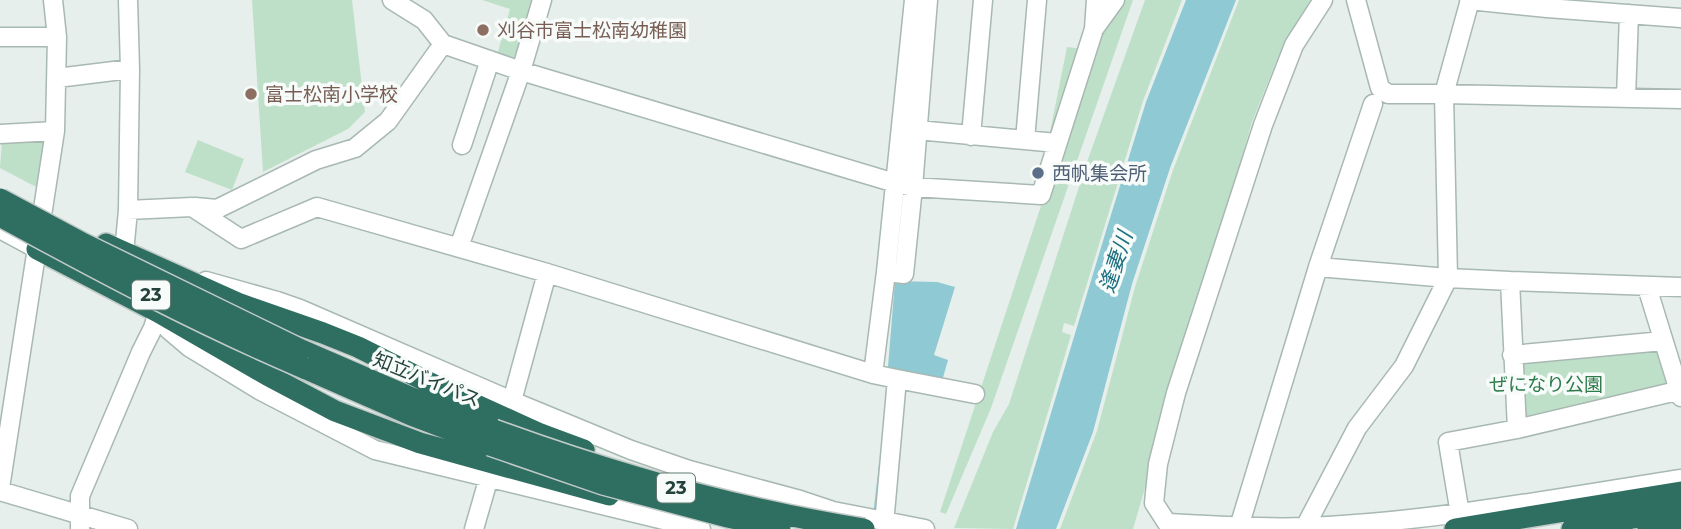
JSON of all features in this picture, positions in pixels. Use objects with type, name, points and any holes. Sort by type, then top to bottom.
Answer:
[{"type":"highway","name":"知立バイパス","points":[[0,199],[411,415],[492,438],[550,450],[651,482],[799,518],[864,529]]},
{"type":"highway","points":[[42,211],[124,253],[240,304],[358,347],[450,393],[568,445],[745,496],[799,518]]},
{"type":"highway","name":"知立バイパス","points":[[0,216],[255,348],[302,359]]},
{"type":"highway","points":[[37,249],[158,312],[305,396],[374,427],[458,454],[632,501],[656,498]]},
{"type":"highway","name":"知立バイパス","points":[[492,438],[603,484],[780,529]]},
{"type":"highway","points":[[1458,521],[1681,492]]},
{"type":"highway","points":[[1640,523],[1681,503]]},
{"type":"highway","points":[[1572,529],[1681,519]]},
{"type":"street","points":[[53,0],[57,37],[55,131],[1,482],[80,522],[128,529]]},
{"type":"street","points":[[124,253],[128,210],[128,0]]},
{"type":"street","points":[[392,0],[424,20],[443,44],[521,71],[895,183],[913,187],[1041,195],[1094,29],[1096,0]]},
{"type":"street","points":[[459,247],[521,71],[542,0]]},
{"type":"street","points":[[873,374],[914,0]]},
{"type":"street","points":[[886,272],[904,274],[928,0]]},
{"type":"street","points":[[971,136],[983,0]]},
{"type":"street","points":[[1025,140],[1037,0]]},
{"type":"street","points":[[1094,29],[1115,0]]},
{"type":"street","points":[[1323,0],[1294,45],[1263,125],[1176,393],[1158,464],[1154,503],[1166,526],[1305,527],[1408,520],[1458,521],[1681,479]]},
{"type":"street","points":[[1356,0],[1380,88],[1388,94],[1681,99]]},
{"type":"street","points":[[1305,527],[1357,428],[1404,366],[1448,278],[1444,94],[1470,0],[1548,4],[1681,18]]},
{"type":"street","points":[[1626,99],[1629,14]]},
{"type":"street","points":[[0,37],[57,37]]},
{"type":"street","points":[[128,210],[192,207],[217,209],[316,159],[355,148],[388,121],[443,44]]},
{"type":"street","points":[[462,145],[490,60]]},
{"type":"street","points":[[57,78],[130,69]]},
{"type":"street","points":[[1238,527],[1318,267],[1373,104]]},
{"type":"street","points":[[917,130],[1058,143]]},
{"type":"street","points":[[0,133],[55,131]]},
{"type":"street","points":[[0,190],[42,211]]},
{"type":"street","points":[[192,207],[241,239],[317,207],[547,273],[873,374],[975,394]]},
{"type":"street","points":[[0,229],[37,249]]},
{"type":"street","points":[[1318,267],[1448,278],[1681,287]]},
{"type":"street","points":[[512,401],[547,273]]},
{"type":"street","points":[[185,278],[199,279],[300,309],[512,401],[631,450],[689,470],[800,500],[833,512],[925,529]]},
{"type":"street","points":[[1510,281],[1517,429]]},
{"type":"street","points":[[1458,521],[1448,442],[1680,393],[1647,287]]},
{"type":"street","points":[[158,312],[169,330],[189,347],[261,391],[375,450],[701,529]]},
{"type":"street","points":[[80,522],[80,496],[158,312]]},
{"type":"street","points":[[1512,355],[1663,341]]},
{"type":"street","points":[[885,513],[897,379]]},
{"type":"street","points":[[474,529],[489,477]]},
{"type":"green space","points":[[252,0],[352,0],[365,112],[348,129],[263,172]]},
{"type":"green space","points":[[482,0],[533,0],[513,61],[497,55],[510,9]]},
{"type":"green space","points":[[1119,0],[1133,0],[991,408],[946,514],[940,512],[1099,30]]},
{"type":"green space","points":[[1145,0],[1182,0],[1143,101],[1074,326],[1064,323],[1062,332],[1071,335],[1013,529],[954,528],[993,432],[1009,404],[1087,162]]},
{"type":"green space","points":[[1239,0],[1310,0],[1279,55],[1252,122],[1133,529],[1060,529],[1097,431],[1135,287],[1173,170]]},
{"type":"green space","points":[[1067,47],[1084,49],[1056,133],[1050,132]]},
{"type":"green space","points":[[47,139],[38,188],[0,168],[2,140]]},
{"type":"green space","points":[[198,140],[244,159],[232,190],[185,172]]},
{"type":"green space","name":"ぜになり公園","points":[[1655,345],[1669,383],[1521,419],[1515,359]]},
{"type":"water","name":"逢妻川","points":[[1186,0],[1236,0],[1170,168],[1132,284],[1093,432],[1056,529],[1016,529],[1146,102]]},
{"type":"water","points":[[895,281],[937,282],[955,287],[934,355],[948,360],[942,381],[888,367]]},
{"type":"waterway","points":[[875,514],[881,462]]},
{"type":"place","name":"刈谷市富士松南幼稚園","points":[[483,30]]},
{"type":"place","name":"富士松南小学校","points":[[251,94]]},
{"type":"place","name":"西帆集会所","points":[[1038,173]]}]
